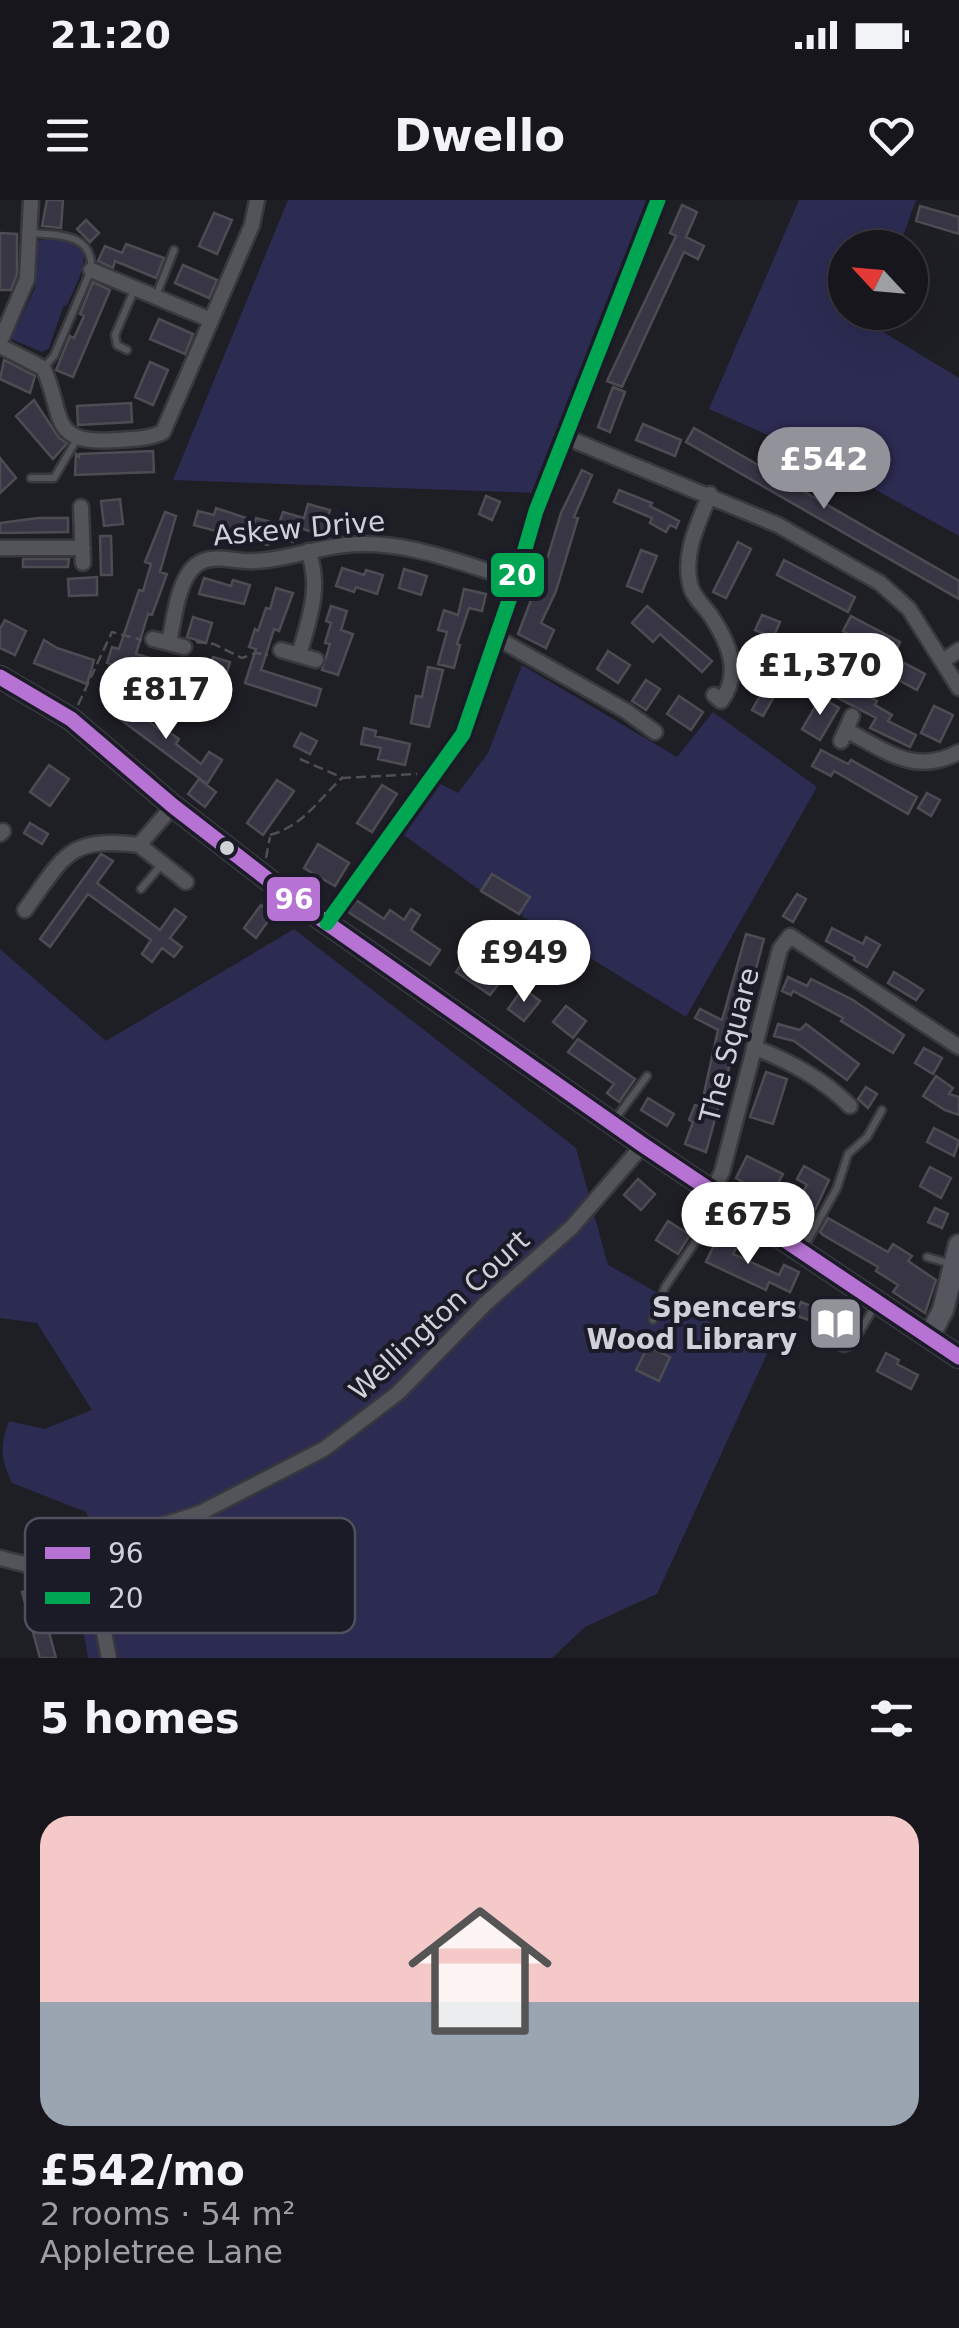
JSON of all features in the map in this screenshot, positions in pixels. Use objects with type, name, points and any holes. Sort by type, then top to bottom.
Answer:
[{"type":"street","points":[[31,200],[24,292],[0,344],[43,368],[60,422],[78,438],[94,442],[153,437],[163,432],[252,225],[257,200]]},
{"type":"street","points":[[327,923],[463,734],[563,436],[658,200]]},
{"type":"street","points":[[90,270],[211,320]]},
{"type":"street","points":[[563,436],[778,525],[880,583],[908,609],[959,688]]},
{"type":"street","points":[[710,494],[687,560],[690,590],[711,617],[734,668],[729,690],[720,701]]},
{"type":"street","points":[[0,548],[83,556],[81,507]]},
{"type":"street","name":"Askew Drive","points":[[177,645],[183,585],[199,557],[249,562],[360,544],[406,546],[516,580]]},
{"type":"street","points":[[299,655],[316,590],[308,551]]},
{"type":"street","points":[[497,638],[626,711],[654,732]]},
{"type":"street","points":[[153,639],[177,645]]},
{"type":"street","points":[[281,650],[316,660]]},
{"type":"street","points":[[943,661],[959,650]]},
{"type":"street","points":[[2,683],[71,718],[173,806],[327,923],[643,1145],[959,1357]]},
{"type":"street","points":[[846,729],[892,754],[921,764],[939,763],[959,752]]},
{"type":"street","points":[[138,845],[173,806]]},
{"type":"street","points":[[25,910],[71,851],[102,840],[138,845],[186,882]]},
{"type":"street","name":"The Square","points":[[718,1195],[780,950],[790,936],[959,1047]]},
{"type":"street","points":[[754,1047],[809,1074],[850,1106]]},
{"type":"street","name":"Wellington Court","points":[[184,1518],[324,1448],[398,1392],[485,1304],[572,1227],[643,1145]]},
{"type":"street","points":[[929,1337],[943,1310],[957,1255]]},
{"type":"street","name":"Wellington Court","points":[[0,1558],[25,1564]]},
{"type":"street","points":[[104,1633],[109,1658]]},
{"type":"lane","points":[[30,233],[68,236],[92,257],[54,356],[43,368]]},
{"type":"lane","points":[[156,298],[174,250]]},
{"type":"lane","points":[[127,350],[117,345],[115,335],[134,288]]},
{"type":"lane","points":[[30,478],[54,478],[78,438]]},
{"type":"lane","points":[[142,889],[162,864]]},
{"type":"lane","points":[[612,1123],[647,1076]]},
{"type":"lane","points":[[802,1250],[837,1188],[848,1154],[867,1137],[882,1110]]},
{"type":"lane","points":[[653,1320],[665,1287],[718,1195]]},
{"type":"lane","points":[[926,1256],[957,1255]]},
{"type":"lane","points":[[837,1345],[852,1345],[877,1302]]},
{"type":"path","points":[[71,718],[112,632],[146,641],[153,639]]},
{"type":"path","points":[[177,645],[187,640],[214,644],[227,653],[247,658],[256,652],[273,656],[281,650]]},
{"type":"path","points":[[300,759],[343,778],[434,775]]},
{"type":"path","points":[[259,872],[270,848],[270,834],[286,831],[307,816],[343,778]]},
{"type":"shaded area","points":[[288,200],[650,200],[537,493],[173,480]]},
{"type":"shaded area","points":[[799,200],[916,200],[905,230],[828,230],[828,330],[880,330],[959,378],[959,536],[813,455],[709,409]]},
{"type":"shaded area","points":[[48,238],[76,245],[84,259],[49,348],[42,352],[11,339],[35,288],[38,241]]},
{"type":"shaded area","points":[[522,665],[677,757],[713,712],[817,787],[686,1017],[481,891],[401,833],[435,781],[458,793],[488,753]]},
{"type":"shaded area","points":[[294,929],[576,1148],[608,1265],[767,1354],[657,1594],[585,1627],[552,1658],[88,1658],[84,1633],[355,1633],[355,1518],[89,1518],[86,1512],[12,1483],[3,1459],[9,1421],[44,1429],[92,1410],[37,1323],[0,1318],[0,949],[106,1041]]},
{"type":"building","points":[[47,200],[63,200],[61,228],[42,226]]},
{"type":"building","points":[[682,205],[697,212],[686,237],[704,246],[698,259],[684,252],[622,387],[607,381],[676,236],[670,233]]},
{"type":"building","points":[[920,206],[959,217],[959,234],[916,221]]},
{"type":"building","points":[[214,213],[232,220],[217,254],[199,246]]},
{"type":"building","points":[[86,220],[99,233],[90,242],[77,229]]},
{"type":"building","points":[[0,233],[17,234],[17,274],[11,290],[0,290]]},
{"type":"building","points":[[126,244],[164,258],[156,278],[115,261],[113,268],[98,261],[105,246],[122,253]]},
{"type":"building","points":[[183,265],[217,280],[209,298],[175,283]]},
{"type":"building","points":[[93,282],[110,290],[73,377],[56,370],[70,336],[74,338],[84,316],[80,314]]},
{"type":"building","points":[[159,319],[193,334],[185,354],[150,339]]},
{"type":"building","points":[[4,360],[35,376],[30,393],[0,379]]},
{"type":"building","points":[[150,362],[168,370],[153,405],[135,397]]},
{"type":"building","points":[[613,387],[625,392],[610,432],[598,427]]},
{"type":"building","points":[[34,400],[59,438],[67,443],[53,459],[16,416]]},
{"type":"building","points":[[131,403],[132,422],[78,425],[77,406]]},
{"type":"building","points":[[643,424],[681,440],[675,456],[636,440]]},
{"type":"building","points":[[694,428],[959,581],[959,599],[686,442]]},
{"type":"building","points":[[153,451],[154,472],[75,475],[76,454],[79,457]]},
{"type":"building","points":[[0,458],[16,478],[0,493]]},
{"type":"building","points":[[582,470],[592,475],[574,517],[578,518],[556,591],[541,623],[554,630],[546,648],[518,634],[533,595],[536,596],[561,513]]},
{"type":"building","points":[[619,490],[652,503],[650,506],[679,521],[676,528],[670,525],[666,532],[650,523],[652,518],[614,502]]},
{"type":"building","points":[[486,496],[500,502],[492,520],[479,514]]},
{"type":"building","points":[[120,499],[123,524],[104,526],[101,501]]},
{"type":"building","points":[[308,504],[330,510],[322,535],[297,527],[293,542],[271,535],[268,545],[194,525],[198,511],[214,515],[216,508],[279,524],[283,512],[304,518]]},
{"type":"building","points":[[165,512],[176,516],[160,572],[167,574],[152,615],[148,614],[136,654],[208,675],[213,657],[230,662],[220,696],[107,663],[112,647],[119,649],[139,590],[143,591],[151,564],[145,562]]},
{"type":"building","points":[[68,518],[68,532],[0,533],[0,523]]},
{"type":"building","points":[[100,536],[111,536],[112,575],[101,575]]},
{"type":"building","points":[[738,542],[751,549],[726,598],[713,592]]},
{"type":"building","points":[[641,550],[657,556],[642,592],[627,586]]},
{"type":"building","points":[[23,559],[69,559],[68,567],[23,567]]},
{"type":"building","points":[[784,560],[855,597],[848,612],[777,575]]},
{"type":"building","points":[[342,568],[364,575],[366,570],[383,575],[377,594],[336,586]]},
{"type":"building","points":[[404,569],[427,576],[421,595],[399,588]]},
{"type":"building","points":[[97,577],[97,595],[69,596],[68,579]]},
{"type":"building","points":[[204,578],[231,586],[233,580],[250,585],[244,604],[199,594]]},
{"type":"building","points":[[276,588],[293,593],[279,631],[274,629],[261,670],[321,689],[316,706],[245,683],[256,649],[249,647],[266,608],[270,609]]},
{"type":"building","points":[[464,589],[486,594],[482,611],[469,608],[454,668],[438,664],[447,632],[438,630],[444,610],[458,615]]},
{"type":"building","points":[[331,606],[347,611],[341,630],[353,634],[338,675],[322,670],[330,644],[325,643]]},
{"type":"building","points":[[647,606],[712,661],[702,672],[660,634],[653,642],[632,623]]},
{"type":"building","points":[[762,615],[780,622],[773,638],[755,630]]},
{"type":"building","points":[[851,616],[900,642],[893,657],[843,631]]},
{"type":"building","points":[[193,617],[212,623],[206,643],[187,637]]},
{"type":"building","points":[[5,620],[26,631],[15,655],[0,648],[0,629]]},
{"type":"building","points":[[44,640],[94,660],[87,684],[34,663]]},
{"type":"building","points":[[789,645],[800,651],[763,716],[752,710]]},
{"type":"building","points":[[608,651],[630,665],[618,683],[597,669]]},
{"type":"building","points":[[895,658],[925,674],[917,690],[887,674]]},
{"type":"building","points":[[428,667],[443,670],[429,727],[411,723],[416,696],[422,697]]},
{"type":"building","points":[[646,680],[660,689],[646,710],[632,701]]},
{"type":"building","points":[[844,683],[877,701],[875,705],[892,715],[888,721],[916,735],[910,747],[870,728],[876,718],[836,697]]},
{"type":"building","points":[[679,696],[703,712],[691,730],[667,714]]},
{"type":"building","points":[[821,697],[839,708],[820,740],[802,729]]},
{"type":"building","points":[[117,698],[164,733],[166,730],[179,739],[176,744],[201,764],[209,752],[222,760],[207,784],[109,711]]},
{"type":"building","points":[[934,706],[953,715],[940,742],[921,733]]},
{"type":"building","points":[[364,728],[376,731],[375,736],[410,744],[405,765],[378,759],[381,748],[361,744]]},
{"type":"building","points":[[301,733],[317,741],[310,754],[294,746]]},
{"type":"building","points":[[821,750],[848,764],[851,760],[917,797],[908,814],[834,771],[831,776],[812,766]]},
{"type":"building","points":[[49,765],[69,779],[50,806],[30,792]]},
{"type":"building","points":[[199,779],[216,792],[205,807],[188,794]]},
{"type":"building","points":[[277,780],[294,791],[263,835],[247,823]]},
{"type":"building","points":[[382,785],[397,794],[372,832],[357,823]]},
{"type":"building","points":[[927,793],[940,800],[931,816],[918,808]]},
{"type":"building","points":[[30,823],[48,834],[42,844],[24,833]]},
{"type":"building","points":[[318,844],[349,863],[335,886],[304,868]]},
{"type":"building","points":[[101,854],[113,861],[97,883],[160,930],[175,909],[186,917],[170,938],[182,947],[174,957],[162,948],[152,962],[142,954],[151,940],[88,894],[50,947],[40,939]]},
{"type":"building","points":[[492,874],[530,897],[519,914],[481,891]]},
{"type":"building","points":[[797,894],[806,899],[793,922],[783,916]]},
{"type":"building","points":[[356,900],[384,919],[390,910],[404,920],[411,909],[420,915],[411,930],[440,950],[430,965],[348,912]]},
{"type":"building","points":[[261,905],[273,914],[256,938],[244,928]]},
{"type":"building","points":[[832,928],[863,944],[866,937],[880,945],[867,967],[826,941]]},
{"type":"building","points":[[746,934],[764,939],[706,1152],[685,1144],[695,1105],[701,1107],[718,1030],[695,1018],[700,1009],[722,1020]]},
{"type":"building","points":[[466,957],[480,967],[483,961],[493,967],[489,973],[500,982],[490,995],[456,972]]},
{"type":"building","points":[[894,972],[923,990],[916,1000],[888,983]]},
{"type":"building","points":[[788,977],[807,986],[811,979],[853,1000],[904,1035],[893,1053],[841,1021],[843,1018],[793,991],[791,995],[782,991]]},
{"type":"building","points":[[523,988],[540,1001],[524,1021],[508,1009]]},
{"type":"building","points":[[566,1006],[586,1021],[573,1038],[553,1022]]},
{"type":"building","points":[[778,1024],[800,1030],[806,1024],[859,1064],[847,1080],[794,1041],[774,1036]]},
{"type":"building","points":[[578,1039],[635,1079],[619,1102],[607,1093],[614,1084],[568,1052]]},
{"type":"building","points":[[924,1048],[942,1058],[933,1074],[915,1063]]},
{"type":"building","points":[[766,1072],[787,1079],[773,1124],[750,1117]]},
{"type":"building","points":[[936,1076],[953,1088],[949,1094],[959,1097],[959,1115],[923,1096]]},
{"type":"building","points":[[866,1087],[877,1094],[868,1108],[858,1099]]},
{"type":"building","points":[[648,1098],[674,1114],[667,1126],[641,1110]]},
{"type":"building","points":[[934,1128],[959,1141],[954,1156],[927,1142]]},
{"type":"building","points":[[747,1156],[783,1174],[770,1198],[736,1178]]},
{"type":"building","points":[[804,1166],[829,1180],[808,1225],[795,1218],[805,1199],[800,1196],[807,1185],[797,1179]]},
{"type":"building","points":[[930,1167],[951,1178],[941,1198],[920,1186]]},
{"type":"building","points":[[638,1179],[655,1194],[641,1210],[624,1195]]},
{"type":"building","points":[[935,1208],[948,1214],[942,1228],[928,1222]]},
{"type":"building","points":[[828,1218],[888,1252],[893,1244],[912,1256],[908,1261],[936,1280],[925,1313],[893,1292],[898,1285],[876,1271],[878,1267],[823,1235],[820,1232]]},
{"type":"building","points":[[668,1221],[690,1235],[678,1254],[656,1240]]},
{"type":"building","points":[[720,1233],[739,1243],[733,1254],[779,1275],[784,1265],[799,1272],[790,1292],[769,1282],[766,1290],[706,1262]]},
{"type":"building","name":"Spencers Wood Library","points":[[801,1302],[823,1311],[828,1302],[858,1318],[846,1340],[835,1339],[815,1328],[817,1323],[795,1315]]},
{"type":"building","points":[[648,1346],[670,1357],[659,1381],[636,1370]]},
{"type":"building","points":[[886,1353],[918,1375],[911,1389],[877,1371]]},
{"type":"building","points":[[33,1633],[49,1633],[56,1658],[40,1658]]},
{"type":"transit line","name":"20","points":[[327,923],[463,734],[536,511],[658,200]]},
{"type":"transit line","name":"96","points":[[0,677],[71,719],[173,806],[297,902],[643,1145],[959,1357]]},
{"type":"place","name":"Spencers Wood Library","points":[[836,1323]]}]
